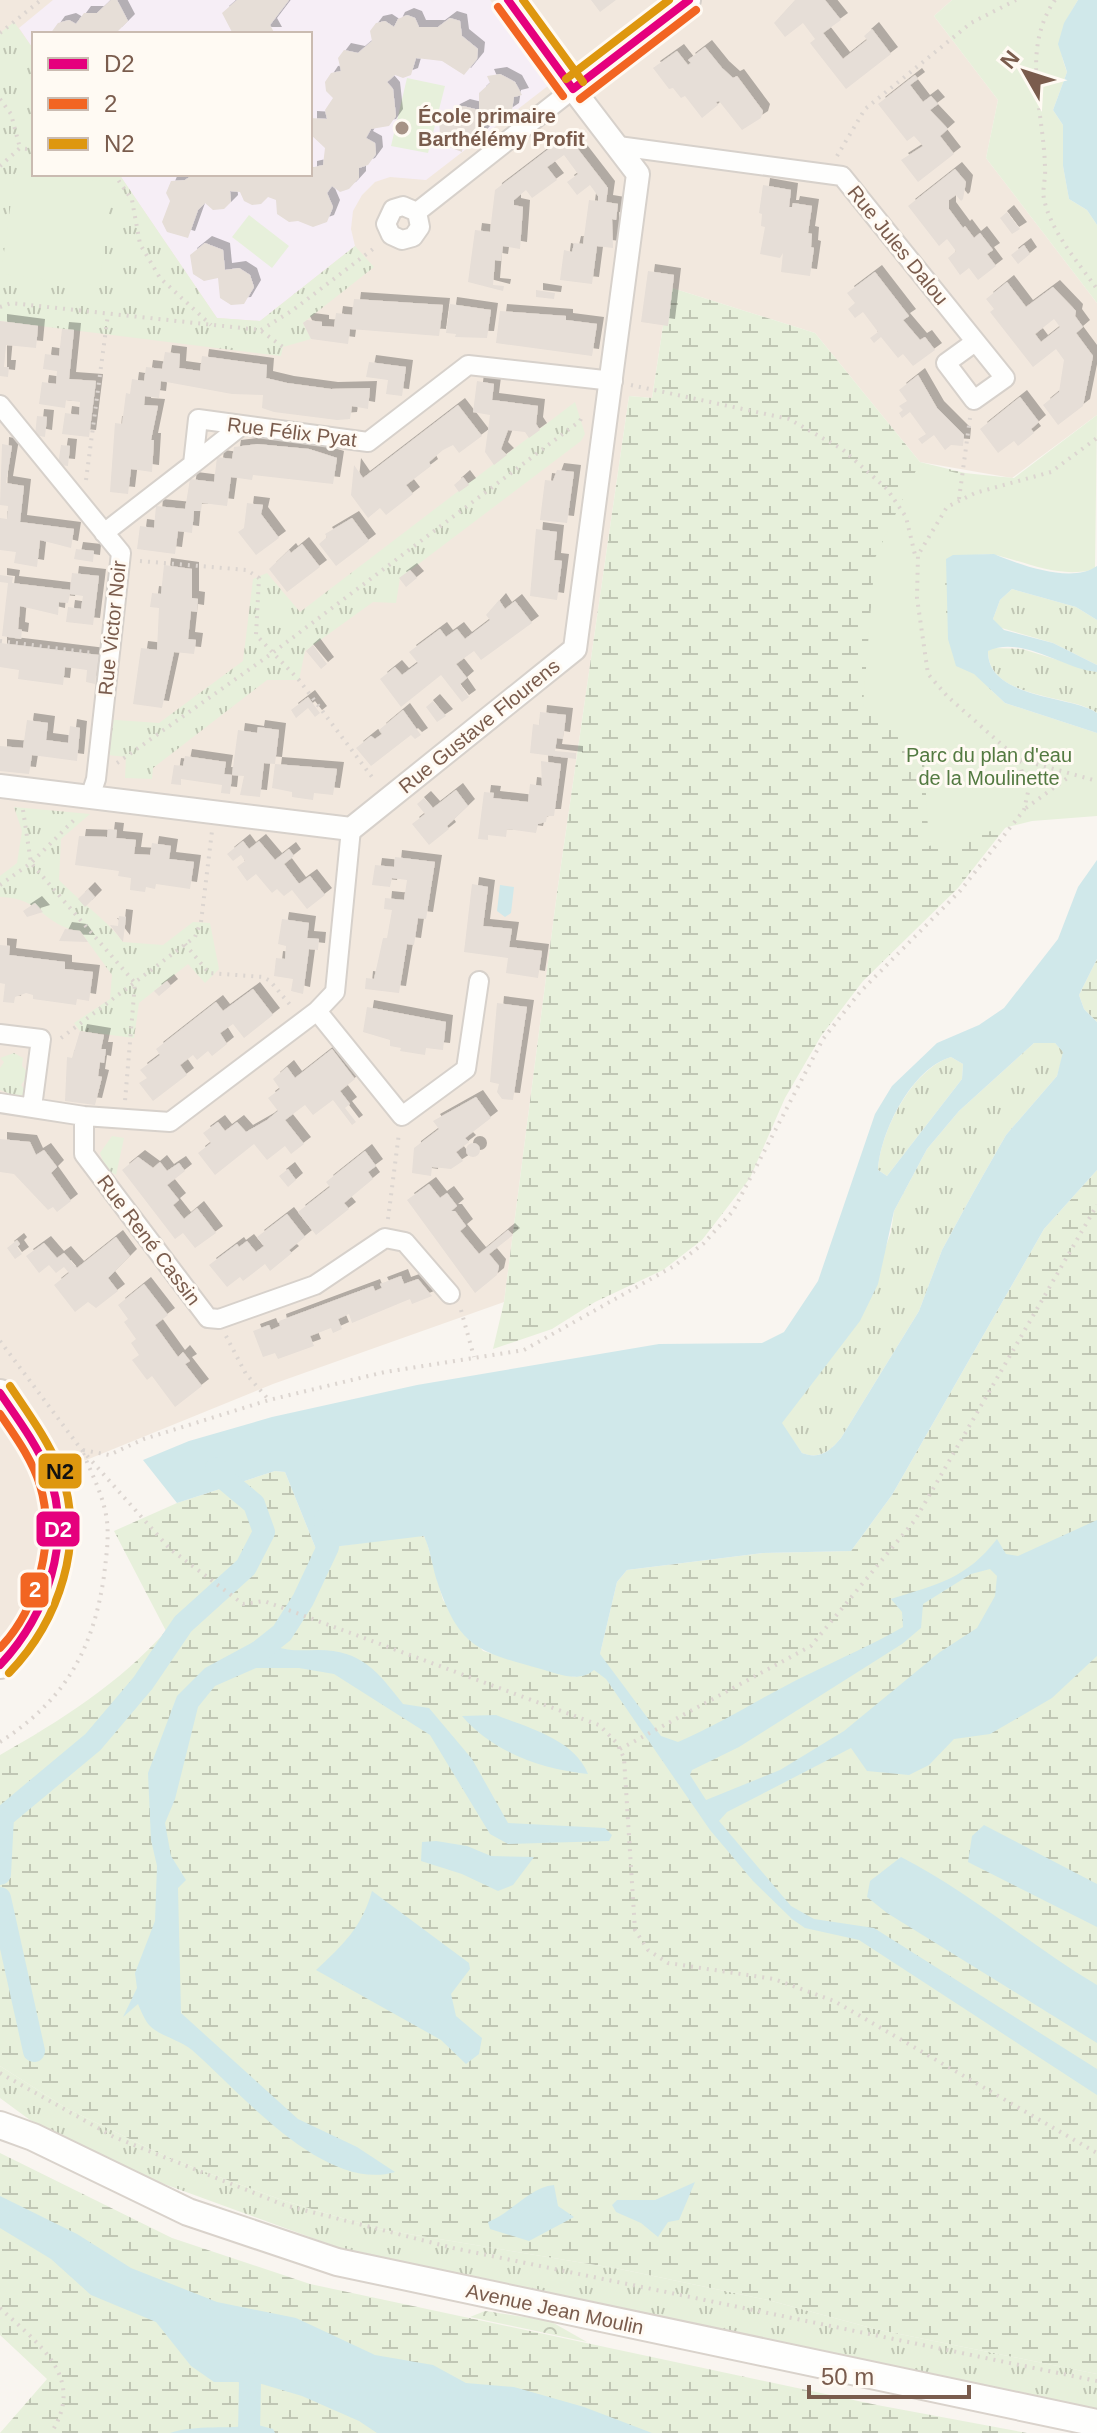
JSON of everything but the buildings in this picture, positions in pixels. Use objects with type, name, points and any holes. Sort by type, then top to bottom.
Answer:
[{"type":"main road","points":[[0,1393],[30,1436],[52,1485],[57,1538],[43,1599],[26,1636],[0,1665]]},
{"type":"main road","name":"Avenue Jean Moulin","points":[[0,2110],[33,2137]]},
{"type":"main road","name":"Avenue Jean Moulin","points":[[0,2125],[33,2137],[188,2212],[337,2262],[1097,2423]]},
{"type":"street","points":[[508,0],[573,89]]},
{"type":"street","points":[[391,235],[386,224],[393,209],[403,206],[417,212],[689,0]]},
{"type":"street","name":"Rue Gustave Flourens","points":[[351,829],[575,649],[607,381],[638,174],[573,89]]},
{"type":"street","name":"Rue Jules Dalou","points":[[618,146],[827,172],[847,181],[1005,378],[974,400]]},
{"type":"street","points":[[974,400],[946,363],[975,342]]},
{"type":"street","name":"Rue Félix Pyat","points":[[193,464],[198,419],[368,442],[468,365],[607,381]]},
{"type":"street","name":"Rue Victor Noir","points":[[0,405],[121,553],[93,788]]},
{"type":"street","points":[[104,533],[241,426]]},
{"type":"street","points":[[0,1103],[84,1116],[170,1122],[310,1016],[335,992],[351,829],[214,811],[93,788],[8,787]]},
{"type":"street","points":[[310,1016],[402,1116],[466,1069],[479,981]]},
{"type":"street","points":[[0,1034],[41,1039],[32,1107]]},
{"type":"street","name":"Rue René Cassin","points":[[84,1116],[84,1154],[208,1318],[219,1319],[315,1285],[385,1238]]},
{"type":"street","points":[[385,1238],[405,1242],[450,1294]]},
{"type":"path","points":[[0,33],[41,0]]},
{"type":"path","points":[[827,172],[865,109],[971,23],[1016,0]]},
{"type":"path","points":[[1055,0],[1047,11],[1035,49],[1045,168],[1043,197],[1053,223],[1097,289]]},
{"type":"path","points":[[0,99],[11,114],[20,148]]},
{"type":"path","points":[[20,148],[32,150]]},
{"type":"path","points":[[0,166],[20,148]]},
{"type":"path","points":[[115,176],[132,200],[140,244],[160,278],[211,325]]},
{"type":"path","points":[[260,330],[293,310],[391,235]]},
{"type":"path","points":[[0,307],[11,303],[260,330],[283,347]]},
{"type":"path","points":[[82,506],[108,314]]},
{"type":"path","points":[[0,885],[31,863],[80,814],[93,788],[580,421],[607,381],[789,419],[842,449],[887,489],[906,517],[918,568]]},
{"type":"path","points":[[959,499],[974,400]]},
{"type":"path","points":[[1097,438],[1043,476],[959,499],[938,518],[918,555],[917,598],[928,674],[947,696],[1018,759],[1097,781]]},
{"type":"path","points":[[120,560],[247,570],[259,578],[256,635],[299,680],[390,798]]},
{"type":"path","points":[[0,641],[109,655]]},
{"type":"path","points":[[1018,759],[1028,792],[1024,810]]},
{"type":"path","points":[[81,1449],[109,1455],[144,1439],[269,1400],[385,1372],[524,1350],[545,1341],[595,1308],[674,1266],[703,1244],[733,1211],[752,1180],[789,1100],[823,1039],[860,992],[960,891],[1024,810],[1052,786],[1071,775]]},
{"type":"path","points":[[8,787],[29,837],[31,863],[135,983],[123,1119]]},
{"type":"path","points":[[39,1052],[195,937],[201,922],[214,811]]},
{"type":"path","points":[[185,944],[209,973],[270,981],[310,1016]]},
{"type":"path","points":[[385,1238],[402,1116]]},
{"type":"path","points":[[620,1749],[811,1646],[834,1622],[915,1520],[1097,1205]]},
{"type":"path","points":[[450,1294],[462,1312],[474,1357]]},
{"type":"path","points":[[219,1319],[236,1360],[269,1400]]},
{"type":"path","points":[[0,1341],[81,1449],[170,1549],[243,1604],[264,1601],[599,1725],[624,1758],[635,1930],[648,1950],[668,1963],[774,1979],[834,2001],[1097,2153]]},
{"type":"path","points":[[0,1742],[22,1728],[68,1680],[87,1647],[98,1613],[108,1544],[107,1519],[81,1449]]},
{"type":"path","points":[[0,2073],[114,2137],[297,2209],[453,2248],[1097,2381]]},
{"type":"path","points":[[0,2308],[46,2351],[60,2374],[66,2395],[52,2433]]},
{"type":"shaded area","points":[[0,0],[952,0],[934,16],[998,100],[986,158],[1097,303],[1097,415],[1012,478],[920,462],[815,333],[669,287],[652,398],[629,396],[557,893],[504,1302],[273,1384],[79,1463],[0,1658]]},
{"type":"shaded area","name":"École primaire Barthélémy Profit","points":[[53,0],[490,0],[553,82],[426,180],[390,177],[375,182],[362,195],[353,211],[351,229],[355,246],[260,321],[217,318],[120,176],[312,176],[312,32],[32,32],[32,47],[19,28]]},
{"type":"green space","points":[[952,0],[1078,0],[1062,35],[1061,52],[1067,72],[1053,110],[1063,125],[1063,166],[1069,199],[1087,210],[1097,225],[1097,303],[986,158],[998,100],[934,16]]},
{"type":"green space","points":[[14,22],[32,47],[32,176],[120,176],[217,318],[260,321],[355,246],[374,267],[303,323],[311,339],[283,347],[281,356],[0,321],[0,33]]},
{"type":"green space","points":[[407,78],[445,86],[428,153],[391,146]]},
{"type":"green space","points":[[15,173],[113,182],[99,286],[1,274]]},
{"type":"green space","points":[[249,215],[289,246],[272,268],[232,237]]},
{"type":"green space","points":[[669,287],[815,333],[920,462],[965,473],[1012,478],[946,503],[1020,809],[958,888],[863,981],[821,1036],[785,1098],[750,1178],[702,1240],[663,1270],[595,1302],[552,1329],[493,1349],[504,1302],[557,893],[629,396],[652,398]]},
{"type":"green space","points":[[575,402],[585,434],[581,441],[400,578],[396,603],[373,602],[305,651],[299,680],[267,680],[153,768],[152,779],[125,778],[126,757],[99,754],[102,719],[159,723],[243,661],[253,579],[267,573],[300,612]]},
{"type":"green space","name":"Parc du plan d'eau de la Moulinette","points":[[1097,415],[1095,569],[1057,571],[996,555],[978,555],[946,559],[945,586],[947,627],[956,666],[974,674],[1005,703],[1097,733],[1097,816],[1032,821],[929,846],[924,760],[863,705],[875,558],[919,464],[965,475],[1014,478]]},
{"type":"green space","points":[[1012,589],[1076,607],[1097,620],[1097,665],[1053,643],[998,627],[993,619],[1000,600]]},
{"type":"green space","points":[[993,648],[1022,649],[1097,672],[1097,713],[1016,687],[1001,679],[992,667],[988,651]]},
{"type":"green space","points":[[14,807],[90,814],[61,839],[59,880],[123,942],[163,945],[193,922],[210,923],[219,969],[205,983],[188,964],[139,1003],[134,1038],[80,1031],[74,1023],[110,999],[112,975],[80,931],[58,924],[25,902],[0,897],[0,876],[17,863],[22,831]]},
{"type":"green space","points":[[1097,959],[1097,1022],[1084,1009],[1079,995]]},
{"type":"green space","points":[[1034,1043],[1055,1043],[1064,1052],[1057,1076],[1006,1135],[942,1250],[919,1311],[841,1438],[824,1453],[802,1453],[781,1423],[860,1320],[891,1232],[894,1211],[927,1149],[959,1111]]},
{"type":"green space","points":[[14,1053],[23,1058],[22,1066],[29,1074],[21,1085],[27,1093],[18,1097],[0,1090],[0,1068],[4,1062],[0,1058]]},
{"type":"green space","points":[[951,1057],[963,1064],[962,1079],[887,1176],[878,1170],[880,1155],[901,1104],[923,1074]]},
{"type":"green space","points":[[112,1136],[124,1138],[116,1175],[106,1169],[100,1153]]},
{"type":"green space","points":[[1097,1170],[1097,2374],[875,2329],[768,2300],[620,2269],[379,2229],[285,2201],[173,2160],[68,2109],[0,2066],[0,1755],[88,1700],[129,1668],[166,1631],[114,1531],[177,1503],[275,1471],[285,1472],[316,1549],[422,1535],[426,1539],[443,1600],[483,1651],[575,1677],[599,1658],[617,1582],[627,1570],[763,1553],[851,1551],[892,1495],[1044,1229]]},
{"type":"green space","points":[[0,2066],[68,2109],[173,2160],[285,2201],[379,2229],[620,2269],[768,2300],[875,2329],[1097,2374],[1097,2409],[348,2251],[145,2177],[30,2120],[0,2098]]},
{"type":"green space","points":[[0,2153],[172,2238],[310,2284],[877,2405],[1027,2433],[0,2433],[47,2379],[0,2335]]},
{"type":"green space","points":[[485,2311],[550,2321],[587,2342],[470,2317]]},
{"type":"water","points":[[1078,0],[1097,0],[1097,225],[1087,210],[1069,199],[1063,166],[1063,125],[1053,110],[1067,72],[1058,44],[1064,23]]},
{"type":"water","points":[[994,554],[1060,573],[1086,571],[1097,566],[1097,620],[1076,607],[1012,589],[1000,600],[993,619],[1004,630],[1053,643],[1097,665],[1097,672],[1015,647],[988,651],[991,666],[1000,678],[1013,686],[1080,705],[1097,713],[1097,733],[1005,703],[974,674],[956,666],[948,639],[946,559],[953,555]]},
{"type":"water","points":[[1097,860],[1097,959],[1079,995],[1084,1009],[1097,1022],[1097,1170],[1044,1229],[892,1495],[851,1551],[763,1553],[627,1570],[617,1582],[600,1654],[661,1736],[678,1742],[903,1627],[902,1612],[891,1599],[962,1572],[997,1539],[1006,1554],[1018,1556],[1097,1520],[1097,1656],[1052,1698],[990,1734],[954,1739],[929,1765],[909,1775],[867,1771],[851,1748],[727,1812],[719,1821],[791,1906],[814,1919],[874,1928],[1097,2069],[1097,2095],[859,1940],[805,1928],[792,1919],[753,1881],[710,1830],[606,1679],[594,1670],[582,1676],[568,1676],[500,1657],[472,1642],[461,1632],[444,1601],[424,1536],[316,1549],[285,1472],[275,1471],[177,1503],[143,1460],[189,1441],[272,1417],[417,1385],[659,1344],[762,1343],[784,1332],[818,1281],[875,1114],[892,1086],[937,1043],[979,1025],[1004,1008],[1058,939],[1078,887]],"holes":[[[1034,1043],[1055,1043],[1063,1052],[1057,1076],[1006,1135],[942,1250],[919,1311],[841,1438],[824,1453],[802,1453],[782,1423],[860,1321],[878,1284],[894,1211],[927,1149],[959,1111]],[[951,1057],[963,1064],[962,1079],[887,1176],[878,1170],[880,1155],[901,1103],[923,1074]],[[990,1569],[997,1576],[995,1596],[977,1628],[940,1652],[844,1731],[780,1770],[706,1800],[690,1775],[692,1770],[739,1747],[902,1644],[921,1628],[923,1604],[971,1574]]]},
{"type":"water","points":[[500,885],[514,887],[511,913],[505,917],[497,911]]},
{"type":"water","points":[[279,1628],[275,1646],[346,1654],[368,1665],[403,1704],[429,1708],[472,1759],[508,1823],[605,1828],[612,1835],[609,1841],[508,1844],[490,1834],[430,1735],[334,1674],[299,1668],[256,1668],[215,1686],[198,1707],[175,1799],[165,1823],[171,1856],[186,1880],[178,1888],[181,2013],[298,2119],[357,2147],[395,2172],[368,2174],[340,2168],[312,2153],[258,2112],[192,2050],[150,2026],[138,2004],[123,2017],[137,1988],[135,1973],[155,1921],[157,1866],[151,1840],[148,1773],[177,1696],[205,1668]]},
{"type":"water","points":[[496,1715],[561,1743],[581,1762],[588,1774],[553,1768],[519,1757],[488,1740],[462,1716]]},
{"type":"water","points":[[984,1825],[1097,1884],[1097,1927],[968,1862],[972,1836]]},
{"type":"water","points":[[422,1842],[467,1846],[491,1856],[534,1857],[513,1885],[498,1891],[462,1874],[421,1861]]},
{"type":"water","points":[[901,1857],[952,1887],[1097,1985],[1097,2043],[887,1913],[867,1897],[870,1881]]},
{"type":"water","points":[[372,1891],[469,1963],[470,1969],[451,1994],[456,2016],[482,2038],[479,2054],[466,2064],[441,2040],[316,1970],[350,1935],[363,1915]]},
{"type":"water","points":[[695,2182],[679,2220],[668,2222],[658,2237],[641,2223],[616,2212],[612,2205],[617,2200],[655,2200]]},
{"type":"water","points":[[554,2185],[558,2206],[574,2217],[529,2241],[490,2229],[488,2222],[528,2195]]},
{"type":"water","points":[[0,2196],[77,2234],[131,2268],[217,2302],[296,2318],[375,2355],[433,2365],[466,2383],[514,2387],[584,2407],[652,2433],[377,2433],[359,2421],[302,2396],[255,2382],[214,2382],[191,2366],[156,2322],[91,2295],[51,2259],[0,2228]]},
{"type":"water","points":[[258,2425],[273,2429],[275,2433],[170,2433],[191,2429]]},
{"type":"waterway","points":[[3,1817],[93,1742],[143,1683],[183,1624],[246,1567],[264,1532],[254,1504],[224,1479],[216,1468]]},
{"type":"waterway","points":[[257,1653],[282,1633],[303,1600],[328,1547],[325,1520]]},
{"type":"waterway","points":[[0,1819],[3,1817],[0,1874]]},
{"type":"waterway","points":[[0,1898],[34,2051]]},
{"type":"waterway","points":[[243,2353],[250,2382],[249,2433]]},
{"type":"transit line","name":"D2","points":[[508,0],[573,89]]},
{"type":"transit line","name":"N2","points":[[523,0],[583,82]]},
{"type":"transit line","name":"N2","points":[[566,79],[669,0]]},
{"type":"transit line","name":"D2","points":[[573,89],[689,0]]},
{"type":"transit line","name":"2","points":[[498,7],[563,96]]},
{"type":"transit line","name":"2","points":[[580,99],[696,10]]},
{"type":"transit line","name":"N2","points":[[9,1673],[27,1652],[54,1605],[69,1552],[70,1524],[68,1497],[60,1470],[10,1386]]},
{"type":"transit line","name":"D2","points":[[0,1393],[32,1441],[48,1472],[58,1523],[57,1549],[43,1600],[17,1645],[0,1665]]},
{"type":"transit line","name":"2","points":[[0,1414],[37,1475],[46,1527],[45,1549],[34,1593],[14,1631],[0,1648]]},
{"type":"place","name":"École primaire Barthélémy Profit","points":[[402,128]]}]
